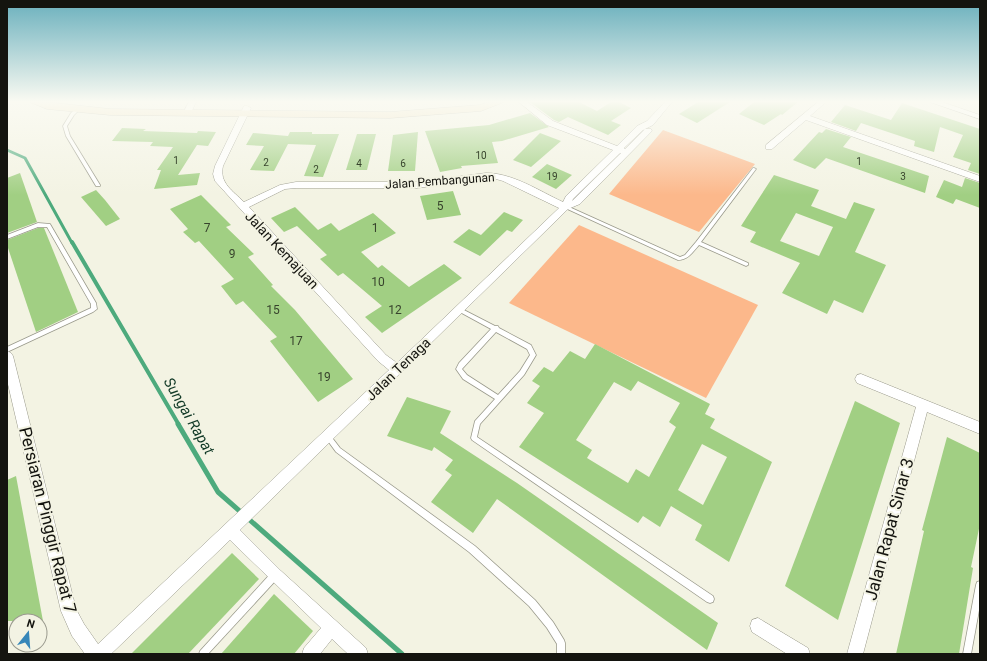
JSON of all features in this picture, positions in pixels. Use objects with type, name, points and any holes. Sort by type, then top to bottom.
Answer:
[{"type":"street","name":"Jalan Kemajuan","points":[[236,133],[216,174],[219,181],[382,358],[397,370]]},
{"type":"street","points":[[575,133],[622,151]]},
{"type":"street","name":"Jalan Tenaga","points":[[99,654],[460,310],[565,206],[569,198],[600,167],[622,151],[634,139],[645,133]]},
{"type":"street","points":[[769,147],[786,133]]},
{"type":"street","points":[[850,133],[980,179]]},
{"type":"street","name":"Jalan Tenaga","points":[[565,206],[577,202],[598,182],[609,171],[622,151]]},
{"type":"street","points":[[600,167],[609,171]]},
{"type":"street","name":"Jalan Pembangunan","points":[[242,207],[282,187],[296,185],[417,185],[486,176],[497,176],[506,179],[565,206]]},
{"type":"street","points":[[589,179],[598,182]]},
{"type":"street","name":"Persiaran Pinggir Rapat 7","points":[[7,356],[69,610],[78,630],[95,654]]},
{"type":"street","points":[[861,379],[980,428]]},
{"type":"street","name":"Jalan Rapat Sinar 3","points":[[855,654],[923,404]]},
{"type":"street","points":[[234,527],[275,575],[360,654]]},
{"type":"street","points":[[758,626],[802,654]]},
{"type":"street","points":[[310,654],[331,628]]},
{"type":"lane","points":[[67,133],[98,185]]},
{"type":"lane","points":[[565,206],[680,259],[687,256],[698,243],[754,169]]},
{"type":"lane","points":[[7,236],[38,225],[48,225],[94,304],[94,309],[91,311],[7,350]]},
{"type":"lane","points":[[698,243],[746,264]]},
{"type":"lane","points":[[460,310],[529,347],[533,355],[522,373],[477,423],[474,438],[710,599]]},
{"type":"lane","points":[[496,328],[459,369],[465,377],[498,398]]},
{"type":"lane","points":[[328,437],[338,450],[472,549],[532,603],[550,625],[561,643],[561,654]]},
{"type":"lane","points":[[203,654],[275,575]]},
{"type":"lane","points":[[967,654],[980,585]]},
{"type":"shaded area","points":[[661,133],[671,133],[755,164],[699,232],[609,194]]},
{"type":"shaded area","points":[[579,225],[758,305],[706,398],[509,303]]},
{"type":"building","points":[[118,133],[216,133],[208,146],[197,145],[178,175],[200,173],[197,185],[154,189],[161,170],[157,170],[173,147],[150,146],[153,142],[112,141]]},
{"type":"building","points":[[253,133],[288,136],[290,133],[339,134],[323,177],[304,176],[316,145],[288,144],[274,171],[250,170],[264,146],[246,145]]},
{"type":"building","points":[[418,133],[415,171],[388,171],[393,135]]},
{"type":"building","points":[[426,133],[529,133],[502,141],[492,142],[498,163],[461,166],[462,168],[440,172]]},
{"type":"building","points":[[540,133],[561,141],[531,167],[513,160]]},
{"type":"building","points":[[818,133],[838,133],[851,137],[843,147],[929,176],[925,193],[826,158],[815,169],[793,160]]},
{"type":"building","points":[[891,133],[939,133],[934,152],[914,146],[915,141]]},
{"type":"building","points":[[957,133],[980,133],[980,174],[968,170],[971,163],[953,157],[963,135]]},
{"type":"building","points":[[357,134],[376,134],[367,170],[346,170]]},
{"type":"building","points":[[547,164],[572,175],[556,189],[532,177]]},
{"type":"building","points":[[20,173],[37,222],[7,233],[7,178]]},
{"type":"building","points":[[774,175],[819,190],[811,206],[846,219],[854,202],[875,209],[855,252],[886,265],[863,313],[834,300],[827,314],[782,293],[800,263],[750,242],[756,232],[741,226]],"holes":[[[796,213],[833,227],[819,256],[780,241]]]},
{"type":"building","points":[[965,178],[980,183],[980,208],[956,199],[953,204],[936,197],[944,180],[962,187]]},
{"type":"building","points":[[96,190],[120,219],[106,226],[81,197]]},
{"type":"building","points":[[453,191],[461,215],[427,220],[420,196]]},
{"type":"building","points":[[201,195],[231,225],[226,227],[254,254],[248,257],[273,285],[271,286],[295,310],[353,379],[318,402],[270,341],[277,337],[243,301],[236,305],[221,286],[234,279],[199,241],[195,243],[183,232],[188,229],[170,209]]},
{"type":"building","points":[[295,207],[318,230],[331,223],[339,231],[373,213],[396,233],[361,252],[378,268],[382,265],[409,287],[444,264],[462,278],[382,333],[365,317],[382,306],[343,273],[338,276],[320,259],[327,255],[297,226],[284,232],[271,218]]},
{"type":"building","points":[[504,212],[523,220],[512,232],[507,230],[480,256],[453,242],[469,229],[481,235]]},
{"type":"building","points":[[38,228],[44,228],[78,312],[36,332],[7,245],[7,240]]},
{"type":"building","points":[[595,344],[710,404],[705,414],[715,419],[710,428],[772,462],[729,562],[695,540],[702,525],[671,506],[660,527],[643,516],[638,523],[519,447],[544,413],[527,403],[540,386],[532,381],[544,367],[553,372],[570,351],[585,359]],"holes":[[[638,381],[680,403],[669,422],[676,427],[649,477],[636,469],[628,483],[587,458],[592,450],[576,440],[614,382],[631,391]],[[702,444],[727,457],[703,505],[678,490]]]},
{"type":"building","points":[[407,397],[451,411],[440,433],[517,483],[718,623],[707,650],[497,499],[473,533],[431,502],[452,475],[445,470],[453,460],[434,447],[432,451],[387,436]]},
{"type":"building","points":[[855,401],[900,423],[838,620],[785,586]]},
{"type":"building","points":[[947,437],[980,453],[980,524],[971,567],[973,568],[959,654],[896,654],[924,531],[922,530]]},
{"type":"building","points":[[16,476],[42,613],[8,613],[8,621],[7,621],[7,480]]},
{"type":"building","points":[[232,553],[259,579],[188,654],[131,654]]},
{"type":"building","points":[[274,594],[313,631],[294,654],[221,654]]},
{"type":"waterway","name":"Sungai Rapat","points":[[7,150],[25,158],[72,243]]},
{"type":"waterway","name":"Sungai Rapat","points":[[72,242],[179,425]]},
{"type":"waterway","name":"Sungai Rapat","points":[[178,424],[218,492],[402,654]]}]
